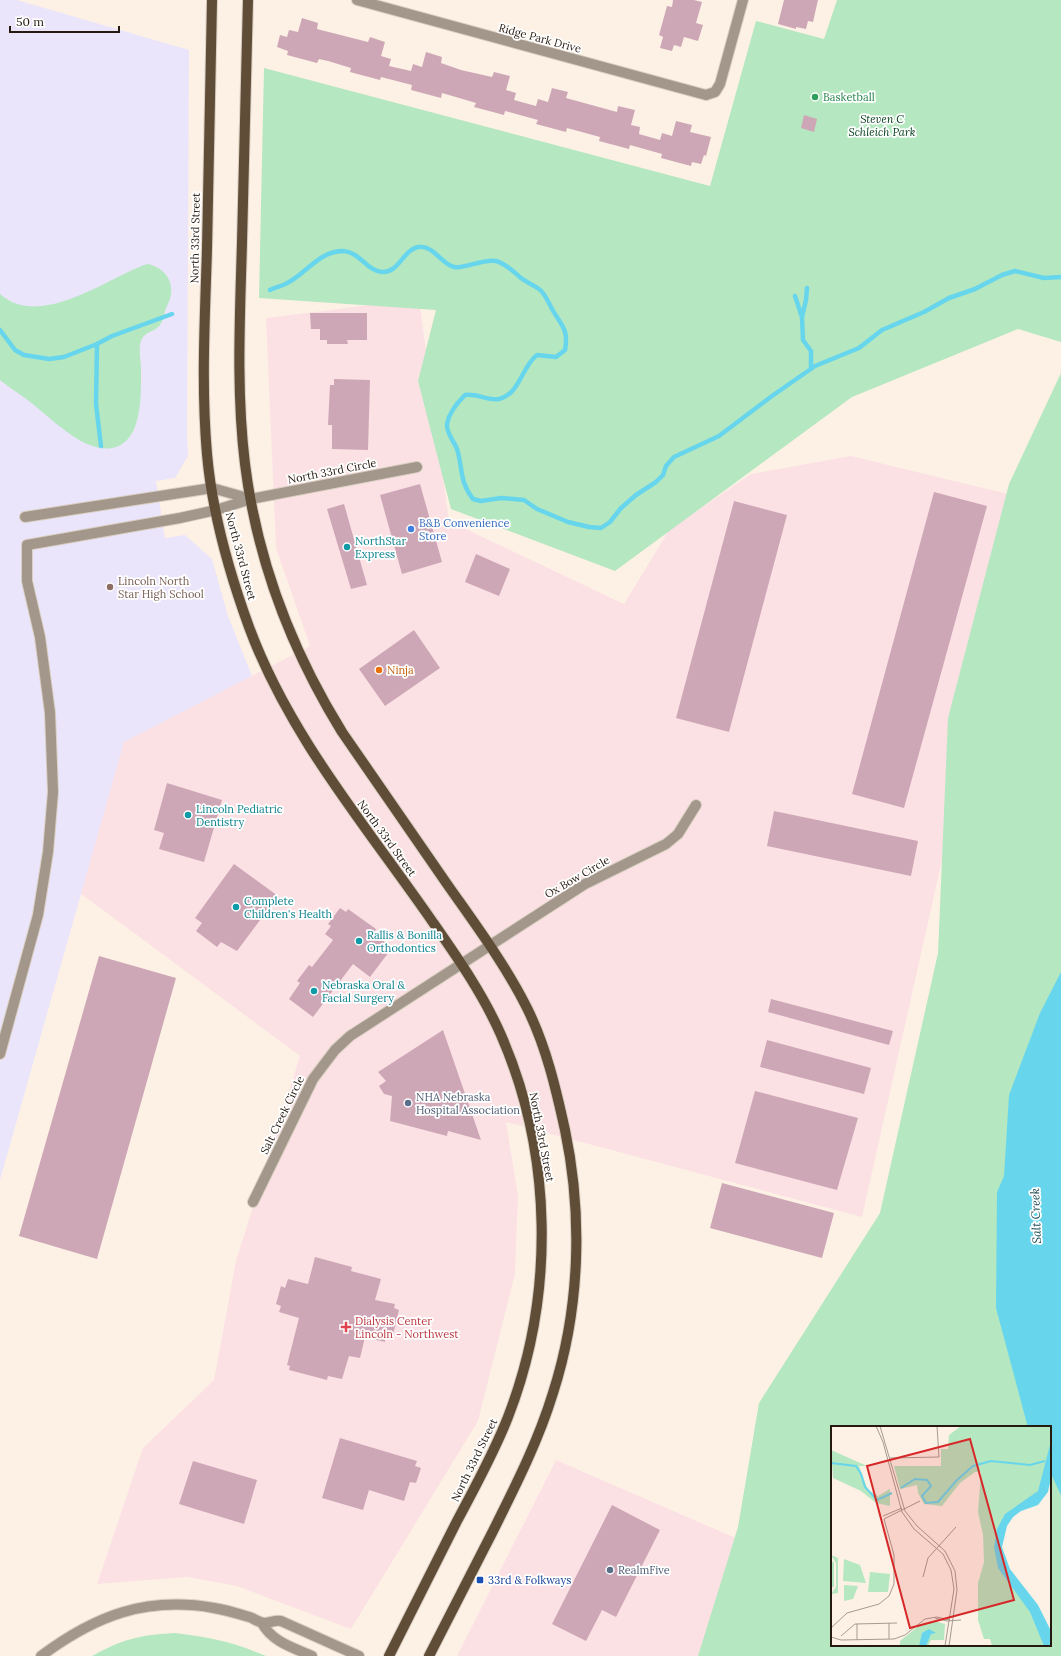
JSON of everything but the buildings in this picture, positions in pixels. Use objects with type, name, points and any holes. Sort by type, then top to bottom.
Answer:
[{"type":"main road","name":"North 33rd Street","points":[[212,0],[204,352],[205,424],[212,488],[228,563],[250,632],[293,718],[323,768],[462,964],[500,1032],[515,1074],[528,1121],[541,1205],[540,1283],[535,1317],[521,1380],[507,1419],[486,1465],[389,1656]]},
{"type":"main road","name":"North 33rd Street","points":[[248,0],[240,384],[245,463],[250,499],[264,556],[289,631],[323,702],[342,732],[490,945],[528,1010],[541,1042],[562,1114],[575,1190],[577,1228],[574,1283],[563,1353],[554,1391],[539,1433],[512,1492],[429,1656]]},
{"type":"street","name":"Ridge Park Drive","points":[[357,0],[706,95],[715,92],[720,84],[743,0]]},
{"type":"street","name":"North 33rd Circle","points":[[0,1054],[38,915],[48,852],[53,792],[50,713],[40,637],[27,581],[27,545],[216,510],[250,499],[417,467]]},
{"type":"street","name":"North 33rd Circle","points":[[212,488],[250,499]]},
{"type":"street","points":[[25,517],[212,488]]},
{"type":"street","name":"Ox Bow Circle","points":[[462,964],[585,884],[666,844],[678,834],[696,805]]},
{"type":"street","name":"Salt Creek Circle","points":[[253,1202],[307,1089],[335,1050],[362,1027],[462,964]]},
{"type":"street","points":[[41,1656],[76,1631],[97,1621],[132,1609],[148,1606],[180,1604],[206,1606],[234,1612],[262,1623],[275,1620],[288,1624],[359,1656]]},
{"type":"street","points":[[262,1623],[268,1633],[274,1638],[312,1656]]},
{"type":"shaded area","name":"Lincoln North Star High School","points":[[0,0],[17,0],[189,50],[188,456],[175,478],[156,481],[165,538],[185,535],[212,559],[228,616],[252,676],[124,742],[0,1180]]},
{"type":"shaded area","points":[[419,299],[449,521],[624,604],[669,530],[751,474],[851,456],[1012,495],[942,860],[862,1217],[506,1122],[518,1196],[515,1274],[478,1421],[351,1629],[237,1586],[187,1577],[97,1584],[143,1448],[214,1380],[236,1261],[300,1056],[80,893],[124,742],[310,646],[276,548],[266,318]]},
{"type":"shaded area","points":[[556,1460],[770,1553],[745,1656],[457,1656]]},
{"type":"green space","name":"Steven C Schleich Park","points":[[837,0],[1061,0],[1061,342],[1018,329],[852,397],[615,571],[451,509],[418,381],[436,310],[259,298],[264,68],[710,186],[756,21],[824,39]]},
{"type":"green space","points":[[147,264],[157,267],[165,274],[170,282],[171,293],[170,300],[161,323],[157,328],[146,334],[141,340],[141,392],[135,427],[130,437],[122,444],[112,448],[91,446],[60,427],[0,380],[0,294],[16,304],[34,306],[54,304],[74,298]]},
{"type":"green space","points":[[1061,373],[1061,1656],[698,1656],[738,1527],[759,1403],[880,1213],[938,953],[948,718],[1009,484]]},
{"type":"green space","points":[[175,1633],[221,1641],[243,1647],[266,1656],[92,1656],[132,1639],[151,1635]]},
{"type":"water","name":"Salt Creek","points":[[1061,972],[1061,1495],[1051,1474],[1051,1426],[1028,1426],[996,1308],[997,1192],[1004,1176],[1009,1095],[1040,1013]]},
{"type":"waterway","points":[[270,290],[296,278],[327,254],[343,251],[349,252],[372,268],[382,272],[393,269],[408,252],[418,247],[429,249],[449,265],[454,267],[463,267],[485,261],[499,262],[539,289],[545,295],[565,332],[565,350],[556,357],[537,355],[532,360],[512,392],[506,396],[499,399],[491,399],[474,395],[465,395],[451,412],[447,424],[448,431],[457,449],[465,486],[473,499],[481,501],[501,498],[524,500],[537,509],[568,522],[601,528],[610,522],[621,508],[636,495],[656,482],[663,475],[666,466],[674,457],[719,436],[815,366],[859,348],[882,330],[924,312],[949,298],[975,289],[1002,275],[1015,271],[1044,278],[1061,277]]},
{"type":"waterway","points":[[802,317],[807,288]]},
{"type":"waterway","points":[[795,296],[802,317],[803,340],[811,351],[811,369]]},
{"type":"waterway","points":[[0,330],[15,350],[24,355],[49,359],[64,357],[97,344],[112,336],[172,314]]},
{"type":"waterway","points":[[97,344],[96,404],[101,446]]},
{"type":"place","name":"Basketball","points":[[815,97]]},
{"type":"place","name":"B&B Convenience Store","points":[[411,529]]},
{"type":"place","name":"NorthStar Express","points":[[347,547]]},
{"type":"place","name":"Lincoln North Star High School","points":[[110,587]]},
{"type":"place","name":"Ninja","points":[[379,670]]},
{"type":"place","name":"Lincoln Pediatric Dentistry","points":[[188,815]]},
{"type":"place","name":"Complete Children's Health","points":[[236,907]]},
{"type":"place","name":"Rallis & Bonilla Orthodontics","points":[[359,941]]},
{"type":"place","name":"Nebraska Oral & Facial Surgery","points":[[314,991]]},
{"type":"place","name":"NHA Nebraska Hospital Association","points":[[408,1103]]},
{"type":"place","name":"Dialysis Center Lincoln - Northwest","points":[[346,1327]]},
{"type":"place","name":"RealmFive","points":[[610,1570]]},
{"type":"place","name":"33rd & Folkways","points":[[480,1580]]}]
